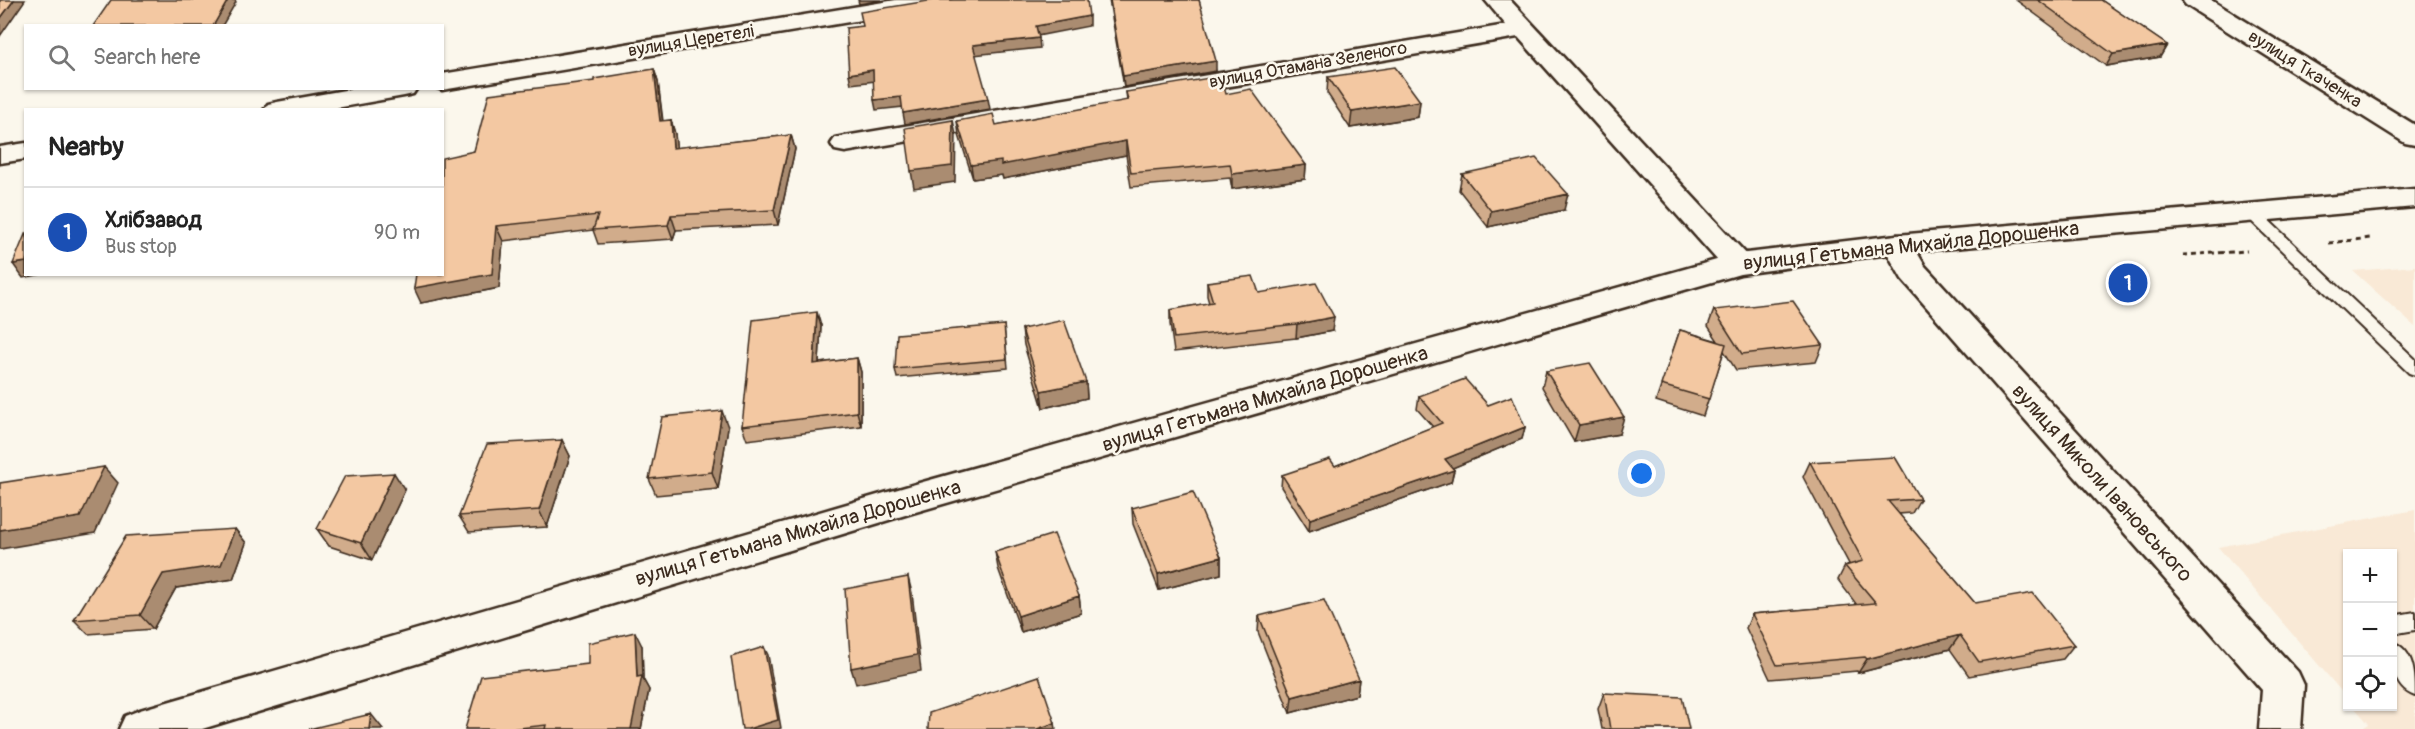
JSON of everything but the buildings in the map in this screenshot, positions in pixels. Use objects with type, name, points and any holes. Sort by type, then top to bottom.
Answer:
[{"type":"street","name":"вулиця Церетелі","points":[[444,82],[939,0]]},
{"type":"street","points":[[1497,0],[1738,264]]},
{"type":"street","name":"вулиця Ткаченка","points":[[2194,0],[2415,137]]},
{"type":"street","name":"вулиця Отамана Зеленого","points":[[845,144],[1523,28]]},
{"type":"street","points":[[289,108],[392,90]]},
{"type":"street","points":[[0,155],[24,151]]},
{"type":"street","name":"вулиця Гетьмана Михайла Дорошенка","points":[[140,729],[912,499],[1738,264],[1897,244],[2415,198]]},
{"type":"street","name":"вулиця Миколи Івановського","points":[[1897,244],[1913,272],[2283,685],[2280,729]]},
{"type":"lane","points":[[2253,214],[2415,369]]},
{"type":"lane","points":[[2397,624],[2415,621]]},
{"type":"lane","points":[[2396,657],[2415,686]]},
{"type":"path","points":[[2173,256],[2291,248],[2381,237]]},
{"type":"shaded area","points":[[2415,266],[2415,327],[2353,271]]},
{"type":"shaded area","points":[[2415,510],[2415,729],[2361,729],[2369,724],[2358,711],[2397,711],[2397,549],[2343,549],[2343,693],[2218,547]]},
{"type":"place","name":"Хлібзавод","points":[[2128,283]]}]
